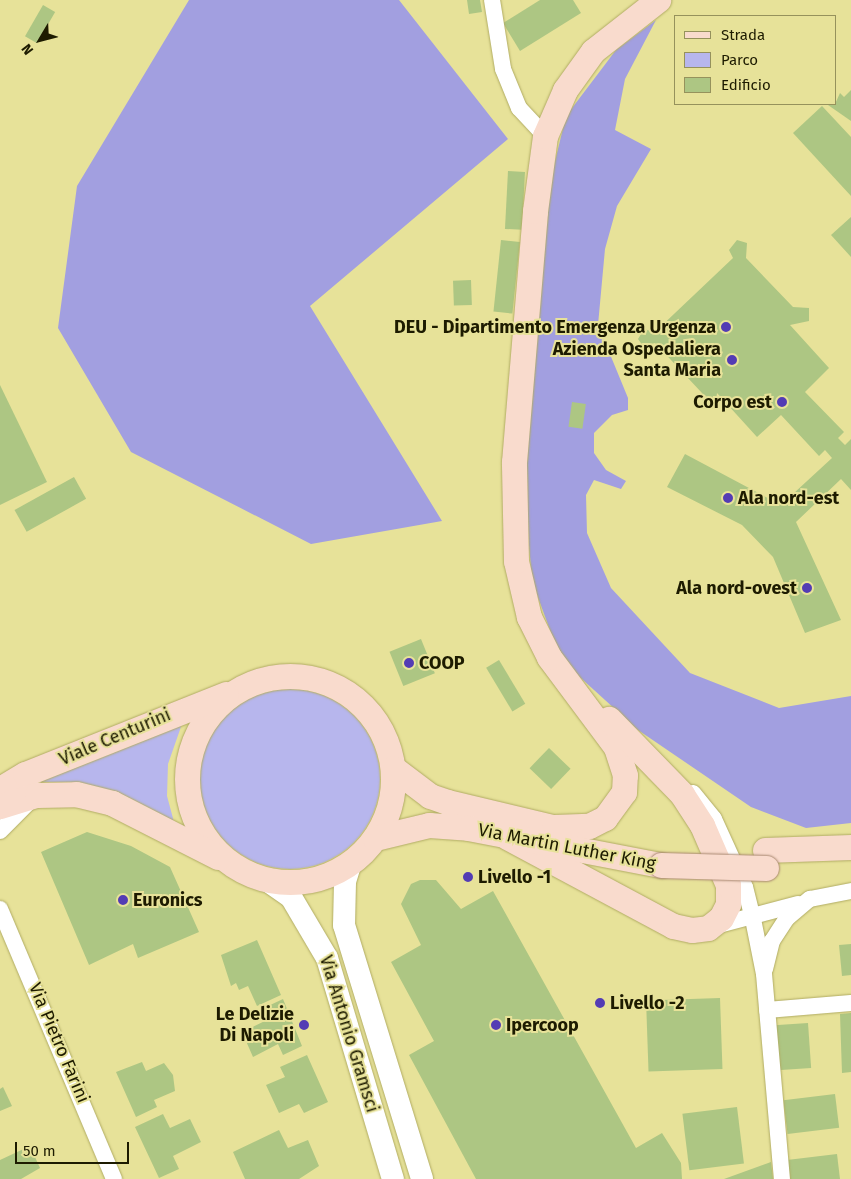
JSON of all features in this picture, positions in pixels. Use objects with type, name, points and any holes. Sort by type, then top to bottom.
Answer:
[{"type":"main road","points":[[554,827],[588,826],[605,818],[624,792],[625,775],[616,747],[558,671],[529,616],[516,561],[514,462],[545,136],[565,90],[592,52],[658,0]]},
{"type":"main road","points":[[507,837],[673,926],[692,930],[708,928],[728,904],[728,885],[702,825],[682,794],[638,746],[604,715],[529,616]]},
{"type":"main road","name":"Viale Centurini","points":[[0,806],[31,785],[233,692],[270,677],[299,676],[328,682],[353,697],[372,716],[386,741],[393,768]]},
{"type":"main road","points":[[231,864],[207,840],[192,810],[186,777],[192,744],[208,714],[233,692]]},
{"type":"main road","points":[[352,862],[375,838],[386,816],[393,768]]},
{"type":"main road","name":"Via Martin Luther King","points":[[393,768],[430,796],[467,809],[554,827],[662,857]]},
{"type":"main road","name":"Viale Centurini","points":[[0,789],[31,785],[112,803],[231,864],[265,879],[295,882],[317,878],[352,862]]},
{"type":"main road","name":"Via Martin Luther King","points":[[375,838],[429,825],[662,857],[851,863]]},
{"type":"main road","name":"Via Martin Luther King","points":[[765,859],[851,846]]},
{"type":"street","points":[[492,0],[503,69],[519,108],[545,136]]},
{"type":"street","points":[[638,746],[689,788],[714,819],[745,887],[764,974],[782,1179]]},
{"type":"street","points":[[0,779],[31,785],[0,831]]},
{"type":"street","name":"Via Antonio Gramsci","points":[[352,862],[345,882],[344,925],[422,1179]]},
{"type":"street","name":"Via Antonio Gramsci","points":[[265,879],[292,897],[327,958],[393,1179]]},
{"type":"street","points":[[708,928],[753,919],[810,900],[851,891]]},
{"type":"street","points":[[764,974],[772,941],[787,918],[810,900]]},
{"type":"street","name":"Via Pietro Farini","points":[[0,909],[114,1179]]},
{"type":"street","points":[[767,1010],[851,1003]]},
{"type":"green space","points":[[281,689],[299,689],[325,695],[354,715],[374,744],[379,761],[379,797],[374,814],[354,843],[325,863],[308,868],[281,869],[264,866],[247,859],[220,836],[210,822],[203,805],[200,788],[200,770],[203,753],[210,736],[233,709],[247,699],[264,692]]},
{"type":"green space","points":[[183,721],[168,764],[167,796],[174,822],[77,782],[34,782]]},
{"type":"shaded area","points":[[189,0],[399,0],[508,139],[310,306],[442,521],[311,544],[131,452],[58,328],[77,186]]},
{"type":"shaded area","points":[[656,20],[625,79],[615,130],[651,149],[617,206],[605,249],[598,325],[628,398],[628,410],[612,415],[594,433],[594,453],[606,470],[626,481],[621,489],[594,480],[586,495],[587,533],[611,588],[690,673],[779,708],[851,696],[851,823],[806,828],[751,807],[638,730],[561,660],[532,581],[518,409],[531,260],[566,116],[616,50]]},
{"type":"building","points":[[467,0],[480,0],[482,12],[469,14]]},
{"type":"building","points":[[540,0],[573,0],[581,13],[520,51],[503,23]]},
{"type":"building","points":[[43,5],[55,12],[37,43],[25,36]]},
{"type":"building","points":[[851,90],[851,121],[828,105],[836,105],[840,93],[844,97]]},
{"type":"building","points":[[822,106],[851,137],[851,196],[793,133]]},
{"type":"building","points":[[508,171],[525,172],[522,230],[505,229]]},
{"type":"building","points":[[851,217],[851,257],[831,235]]},
{"type":"building","points":[[501,240],[520,242],[512,314],[493,312]]},
{"type":"building","points":[[737,240],[747,243],[746,258],[793,307],[809,308],[809,321],[790,325],[829,368],[805,392],[844,432],[838,438],[845,445],[851,439],[851,490],[841,479],[796,522],[841,620],[805,633],[773,557],[742,525],[667,487],[685,454],[781,505],[832,458],[825,450],[819,456],[781,415],[757,437],[717,393],[715,409],[702,408],[702,393],[655,343],[643,346],[638,339],[644,329],[655,332],[733,258],[729,250]]},
{"type":"building","points":[[471,280],[472,305],[454,306],[453,281]]},
{"type":"building","points":[[0,385],[47,482],[0,505]]},
{"type":"building","points":[[572,402],[586,404],[582,429],[569,427]]},
{"type":"building","points":[[74,477],[86,499],[27,532],[15,510]]},
{"type":"building","points":[[421,639],[435,673],[403,686],[389,652]]},
{"type":"building","points":[[499,660],[525,704],[512,711],[486,668]]},
{"type":"building","points":[[549,748],[571,769],[551,789],[530,768]]},
{"type":"building","name":"Euronics","points":[[87,832],[131,846],[170,867],[199,932],[138,958],[133,944],[89,965],[41,852]]},
{"type":"building","name":"Ipercoop","points":[[420,880],[436,880],[461,909],[493,891],[636,1148],[662,1133],[681,1163],[682,1179],[476,1179],[409,1055],[434,1041],[391,962],[421,945],[401,904],[411,884]]},
{"type":"building","points":[[257,940],[281,995],[257,1006],[248,986],[239,990],[236,983],[231,986],[221,955]]},
{"type":"building","points":[[851,944],[851,975],[842,976],[839,945]]},
{"type":"building","points":[[720,998],[722,1069],[649,1072],[646,1001]]},
{"type":"building","points":[[283,999],[302,1046],[283,1055],[278,1044],[253,1057],[242,1032],[271,1018],[266,1007]]},
{"type":"building","points":[[851,1013],[851,1072],[842,1073],[840,1014]]},
{"type":"building","points":[[808,1023],[811,1068],[777,1070],[774,1025]]},
{"type":"building","points":[[307,1055],[328,1102],[304,1113],[299,1104],[279,1113],[266,1085],[285,1077],[280,1067]]},
{"type":"building","points":[[142,1062],[146,1071],[164,1063],[173,1075],[175,1091],[154,1100],[157,1107],[136,1117],[116,1072]]},
{"type":"building","points":[[3,1087],[12,1106],[0,1111],[0,1089]]},
{"type":"building","points":[[835,1094],[839,1128],[788,1134],[783,1100]]},
{"type":"building","points":[[737,1107],[744,1164],[689,1170],[682,1114]]},
{"type":"building","points":[[163,1114],[170,1128],[190,1119],[201,1142],[173,1156],[179,1169],[159,1178],[135,1127]]},
{"type":"building","points":[[279,1130],[288,1148],[308,1140],[319,1166],[299,1179],[245,1179],[233,1152]]},
{"type":"building","points":[[30,1146],[40,1168],[21,1179],[0,1179],[0,1160]]},
{"type":"building","points":[[837,1154],[840,1179],[790,1179],[787,1160]]},
{"type":"building","points":[[771,1162],[773,1179],[724,1179]]},
{"type":"place","name":"DEU - Dipartimento Emergenza Urgenza","points":[[726,327]]},
{"type":"place","name":"Azienda Ospedaliera Santa Maria","points":[[732,360]]},
{"type":"place","name":"Corpo est","points":[[782,402]]},
{"type":"place","name":"Ala nord-est","points":[[728,498]]},
{"type":"place","name":"Ala nord-ovest","points":[[807,588]]},
{"type":"place","name":"COOP","points":[[409,663]]},
{"type":"place","name":"Livello -1","points":[[468,877]]},
{"type":"place","name":"Euronics","points":[[123,900]]},
{"type":"place","name":"Livello -2","points":[[600,1003]]},
{"type":"place","name":"Le Delizie Di Napoli","points":[[304,1025]]},
{"type":"place","name":"Ipercoop","points":[[496,1025]]}]
